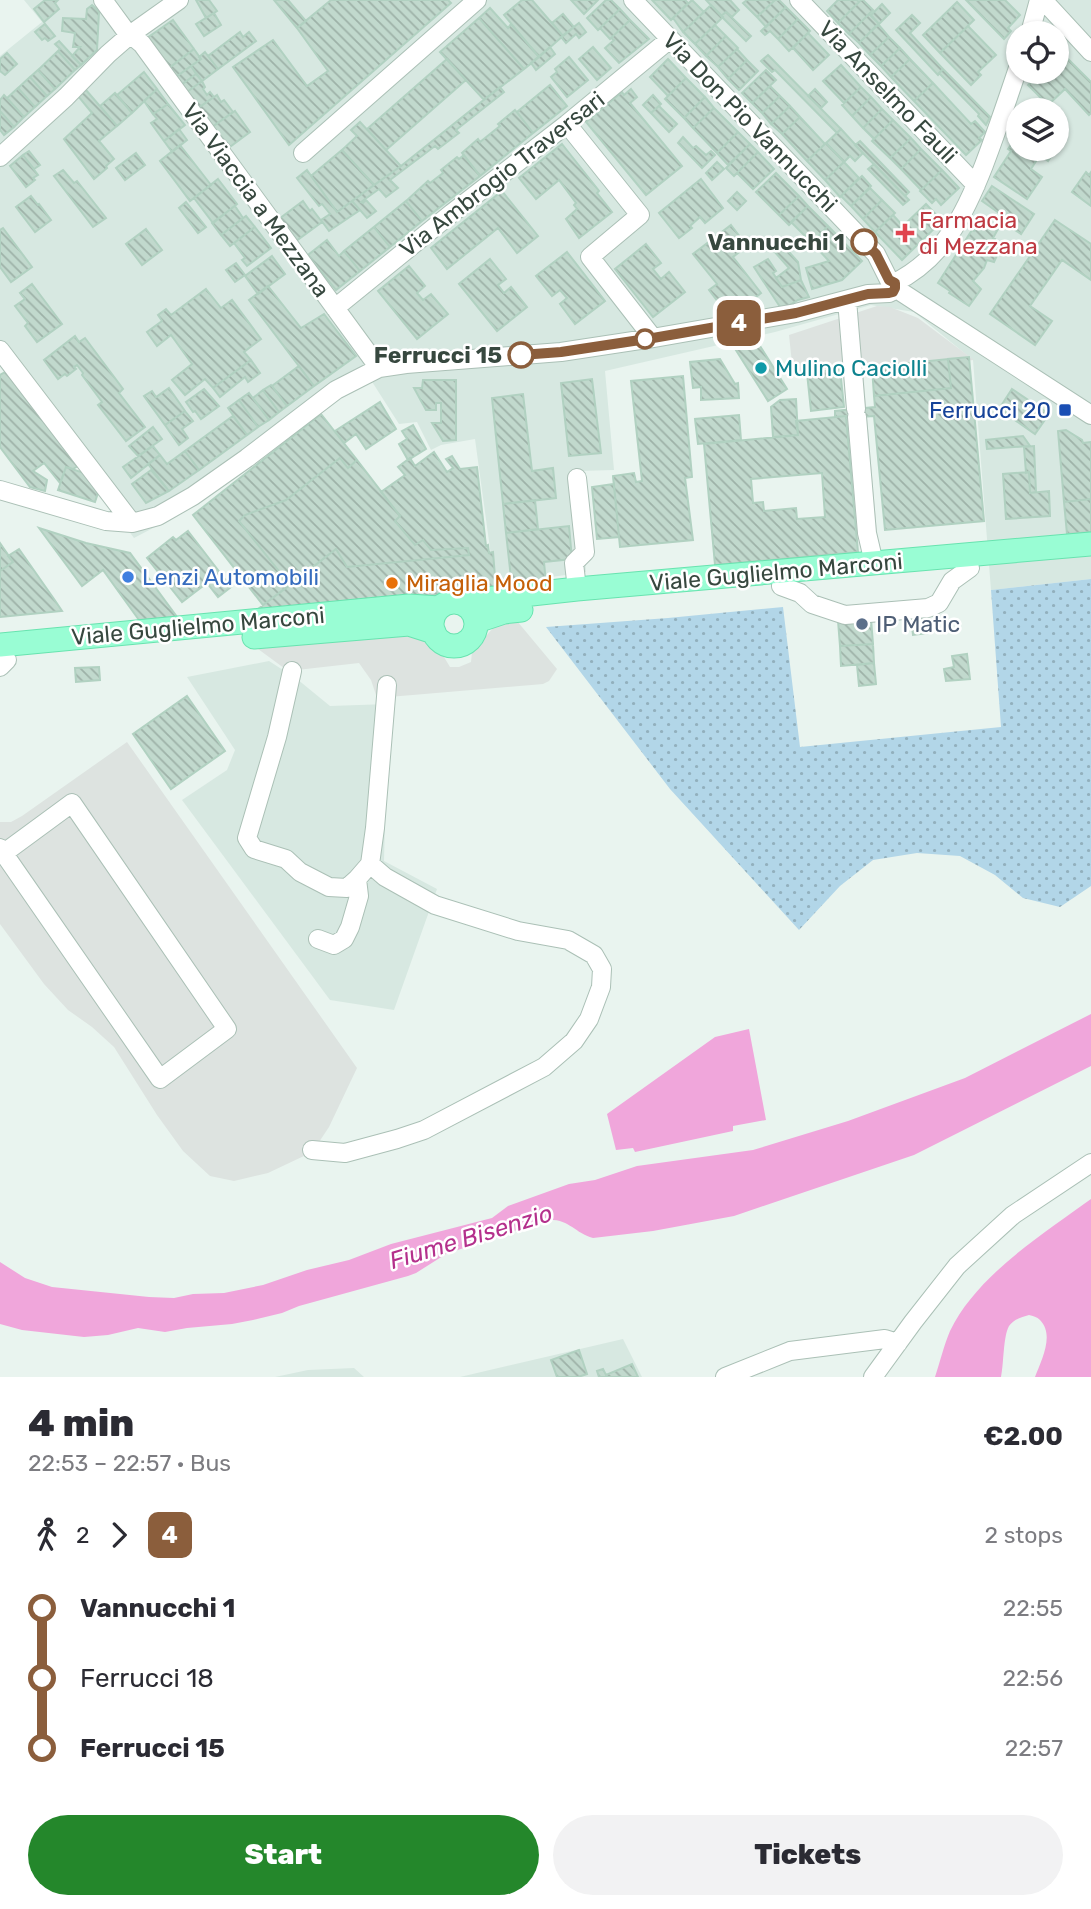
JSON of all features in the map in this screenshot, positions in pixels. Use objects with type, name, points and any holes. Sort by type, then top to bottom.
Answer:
[{"type":"main road","name":"Viale Guglielmo Marconi","points":[[2,658],[409,606],[449,605],[578,589],[1091,544]]},
{"type":"main road","name":"Viale Guglielmo Marconi","points":[[2,658],[409,624],[434,632],[442,642],[450,646],[458,646],[474,635],[477,621],[504,612],[1091,557]]},
{"type":"main road","points":[[434,632],[432,621],[449,605],[469,607],[477,621]]},
{"type":"street","name":"Via Viaccia a Mezzana","points":[[103,0],[125,30],[142,44],[379,368]]},
{"type":"street","points":[[0,157],[108,54],[131,34],[180,0]]},
{"type":"street","points":[[303,153],[477,0]]},
{"type":"street","name":"Via Don Pio Vannucchi","points":[[633,0],[876,254],[890,286]]},
{"type":"street","name":"Via Anselmo Fauli","points":[[799,0],[976,185]]},
{"type":"street","points":[[1034,21],[1041,0],[1091,52]]},
{"type":"street","name":"Via Ambrogio Traversari","points":[[335,308],[670,39]]},
{"type":"street","points":[[0,490],[106,521],[132,523],[158,516],[193,496],[336,390],[379,368],[561,352],[653,338],[796,313],[890,286],[925,264],[957,225],[976,185],[1012,84]]},
{"type":"street","points":[[566,124],[640,215],[590,257],[653,338]]},
{"type":"street","points":[[890,286],[1091,415]]},
{"type":"street","points":[[847,300],[867,533],[874,563]]},
{"type":"street","points":[[0,350],[132,523]]},
{"type":"street","points":[[577,478],[585,552],[574,563],[578,589]]},
{"type":"street","points":[[780,586],[800,593],[812,604],[845,615],[928,608],[939,603],[952,581],[970,568]]},
{"type":"street","points":[[292,671],[274,748],[247,838],[254,849],[286,859],[300,872],[329,887],[347,888],[370,864],[387,685]]},
{"type":"street","points":[[72,803],[227,1029],[160,1079],[2,851],[72,803]]},
{"type":"street","points":[[312,1150],[345,1153],[424,1130],[544,1067],[574,1041],[589,1019],[601,987],[603,969],[594,955],[568,940],[518,931],[435,905],[385,877],[370,864]]},
{"type":"street","points":[[318,939],[334,945],[344,939],[359,896],[357,879]]},
{"type":"street","points":[[873,1377],[957,1266],[1013,1215],[1091,1163]]},
{"type":"street","points":[[725,1377],[790,1351],[884,1339],[898,1343]]},
{"type":"shaded area","points":[[24,0],[1091,0],[1091,579],[991,590],[973,360],[914,312],[871,305],[775,332],[605,371],[614,470],[579,471],[586,572],[495,585],[475,439],[441,445],[431,450],[417,422],[399,424],[369,377],[197,505],[134,538],[0,356],[0,56],[42,22]]},
{"type":"shaded area","points":[[877,306],[890,307],[918,318],[974,360],[863,370],[877,533],[858,534],[842,367],[793,373],[789,335]]},
{"type":"shaded area","points":[[1091,579],[1091,886],[1060,907],[1023,898],[995,875],[960,856],[917,853],[873,860],[840,886],[799,930],[670,789],[546,627],[783,607],[800,747],[1001,727],[991,590]]},
{"type":"shaded area","points":[[517,621],[557,669],[549,681],[543,684],[377,698],[371,680],[359,663],[288,671],[250,643],[420,634],[444,657],[450,667],[459,667],[471,662],[472,652],[500,622]]},
{"type":"shaded area","points":[[269,661],[297,679],[330,706],[388,704],[384,861],[437,889],[394,1010],[330,1000],[182,800],[227,770],[235,750],[187,677]]},
{"type":"shaded area","points":[[127,742],[357,1068],[329,1127],[317,1145],[306,1155],[268,1173],[234,1181],[210,1176],[183,1151],[114,1047],[68,1010],[44,984],[0,924],[0,822],[11,822],[22,816]]},
{"type":"shaded area","points":[[623,1339],[642,1377],[460,1377]]},
{"type":"shaded area","points":[[354,1368],[364,1377],[275,1377],[308,1370]]},
{"type":"water","name":"Fiume Bisenzio","points":[[1091,1014],[1091,1066],[914,1155],[734,1216],[653,1231],[593,1238],[566,1223],[546,1220],[446,1254],[408,1276],[282,1313],[232,1324],[165,1332],[138,1328],[84,1337],[22,1330],[0,1324],[0,1262],[25,1278],[52,1287],[149,1297],[174,1298],[224,1293],[263,1285],[307,1270],[349,1260],[391,1244],[492,1218],[508,1206],[569,1184],[595,1180],[637,1166],[753,1150],[848,1121],[965,1078]]},
{"type":"water","points":[[749,1029],[766,1120],[733,1126],[733,1131],[635,1152],[633,1148],[616,1150],[607,1114],[715,1037]]},
{"type":"water","points":[[1091,1199],[1091,1377],[1035,1377],[1047,1340],[1040,1320],[1029,1315],[1009,1326],[1001,1377],[935,1377],[950,1331],[977,1292],[1032,1241]]},
{"type":"building","points":[[45,0],[58,0],[55,3],[59,9],[44,22],[34,9]]},
{"type":"building","points":[[196,0],[209,0],[217,11],[206,18]]},
{"type":"building","points":[[274,0],[288,0],[306,21],[297,28]]},
{"type":"building","points":[[331,0],[448,0],[451,3],[289,145],[233,67],[273,40],[307,86],[328,71],[297,28]]},
{"type":"building","points":[[522,0],[532,0],[563,36],[539,57],[504,15]]},
{"type":"building","points":[[571,0],[598,0],[584,14]]},
{"type":"building","points":[[606,0],[611,0],[620,9],[598,30],[587,18]]},
{"type":"building","points":[[652,0],[685,0],[688,3],[671,20]]},
{"type":"building","points":[[692,0],[704,12],[683,32],[673,18]]},
{"type":"building","points":[[706,0],[730,0],[739,10],[732,17],[726,12],[721,16]]},
{"type":"building","points":[[747,0],[775,0],[757,17],[743,3]]},
{"type":"building","points":[[775,0],[779,0],[786,7],[766,27],[757,17]]},
{"type":"building","points":[[838,0],[859,2],[838,23],[827,11]]},
{"type":"building","points":[[861,0],[873,10],[849,34],[838,23]]},
{"type":"building","points":[[966,0],[1005,0],[1020,15],[1014,21],[1006,21],[1004,39]]},
{"type":"building","points":[[957,2],[974,20],[940,53],[923,35]]},
{"type":"building","points":[[882,4],[890,13],[879,24],[871,15]]},
{"type":"building","points":[[92,5],[99,12],[97,50],[81,65],[72,56],[80,47],[73,47],[75,33],[62,31],[63,18],[86,19],[87,9]]},
{"type":"building","points":[[711,5],[723,17],[695,44],[683,32]]},
{"type":"building","points":[[786,7],[798,19],[778,39],[770,31],[765,35],[761,31]]},
{"type":"building","points":[[490,8],[508,28],[511,24],[539,57],[524,69],[479,18]]},
{"type":"building","points":[[620,9],[630,20],[610,39],[600,28]]},
{"type":"building","points":[[726,12],[751,36],[746,41],[721,16]]},
{"type":"building","points":[[214,13],[221,25],[204,36],[196,24]]},
{"type":"building","points":[[563,14],[574,27],[563,36],[552,23]]},
{"type":"building","points":[[869,14],[879,24],[859,43],[849,34]]},
{"type":"building","points":[[912,15],[920,23],[910,33],[943,69],[938,75],[896,30]]},
{"type":"building","points":[[479,18],[524,69],[484,100],[440,52]]},
{"type":"building","points":[[798,19],[810,31],[789,51],[778,39]]},
{"type":"building","points":[[173,20],[194,49],[169,68],[147,38]]},
{"type":"building","points":[[630,20],[649,39],[619,63],[605,48],[614,40],[611,38]]},
{"type":"building","points":[[579,23],[586,32],[579,38],[576,34],[566,43],[561,37]]},
{"type":"building","points":[[45,24],[55,36],[48,41],[45,38],[42,40],[35,32]]},
{"type":"building","points":[[878,24],[889,37],[870,55],[859,43]]},
{"type":"building","points":[[715,25],[726,36],[706,56],[695,44]]},
{"type":"building","points":[[968,26],[996,55],[978,72],[981,75],[971,85],[940,53]]},
{"type":"building","points":[[240,32],[243,37],[249,32],[256,41],[218,69],[208,56]]},
{"type":"building","points":[[808,33],[829,55],[813,70],[793,48]]},
{"type":"building","points":[[726,36],[738,48],[718,67],[706,56]]},
{"type":"building","points":[[889,37],[900,48],[881,66],[870,55]]},
{"type":"building","points":[[59,41],[81,65],[75,70],[58,51],[60,49],[55,44]]},
{"type":"building","points":[[550,47],[555,54],[536,70],[531,63]]},
{"type":"building","points":[[593,47],[611,68],[597,80],[579,59]]},
{"type":"building","points":[[900,48],[910,59],[891,77],[881,66]]},
{"type":"building","points":[[194,49],[201,59],[176,77],[169,68]]},
{"type":"building","points":[[737,49],[747,60],[728,79],[718,67]]},
{"type":"building","points":[[58,51],[75,70],[55,89],[38,70]]},
{"type":"building","points":[[205,52],[218,69],[202,81],[191,66],[201,59],[199,57]]},
{"type":"building","points":[[7,53],[17,64],[5,75],[0,71],[0,59]]},
{"type":"building","points":[[768,55],[841,129],[837,133],[775,70],[772,72],[761,61]]},
{"type":"building","points":[[569,57],[588,80],[567,97],[551,77],[557,72],[555,69]]},
{"type":"building","points":[[447,59],[466,80],[386,150],[367,129]]},
{"type":"building","points":[[668,59],[686,78],[668,96],[650,77]]},
{"type":"building","points":[[910,59],[933,83],[914,101],[891,77]]},
{"type":"building","points":[[747,60],[758,71],[739,90],[728,79]]},
{"type":"building","points":[[1069,60],[1091,82],[1091,113],[1089,115],[1065,89],[1055,98],[1041,98],[1028,85],[1069,84]]},
{"type":"building","points":[[841,65],[861,87],[844,103],[823,81]]},
{"type":"building","points":[[191,66],[196,74],[181,85],[176,77]]},
{"type":"building","points":[[943,69],[990,117],[986,125],[979,114],[939,73]]},
{"type":"building","points":[[38,70],[55,89],[47,96],[30,77]]},
{"type":"building","points":[[766,70],[776,80],[752,103],[742,93]]},
{"type":"building","points":[[144,72],[157,89],[132,113],[117,95]]},
{"type":"building","points":[[196,74],[202,81],[187,92],[181,85]]},
{"type":"building","points":[[30,77],[47,96],[35,107],[18,88]]},
{"type":"building","points":[[686,78],[705,97],[684,118],[665,99]]},
{"type":"building","points":[[202,81],[207,95],[210,92],[214,97],[198,108],[187,92]]},
{"type":"building","points":[[933,83],[971,124],[975,121],[985,132],[979,138],[982,140],[966,155],[914,101]]},
{"type":"building","points":[[550,85],[567,106],[533,133],[517,112]]},
{"type":"building","points":[[770,86],[780,96],[762,113],[752,103]]},
{"type":"building","points":[[500,87],[504,92],[456,130],[459,133],[438,149],[435,146],[390,180],[398,188],[386,197],[379,189],[361,202],[366,200],[376,211],[367,218],[352,201],[401,166]]},
{"type":"building","points":[[861,87],[871,97],[852,116],[842,105]]},
{"type":"building","points":[[18,88],[35,107],[24,117],[7,98]]},
{"type":"building","points":[[157,89],[168,104],[153,114],[144,101]]},
{"type":"building","points":[[631,89],[637,97],[630,103],[682,166],[646,195],[586,122],[622,92],[624,95]]},
{"type":"building","points":[[815,89],[827,102],[821,108],[808,96]]},
{"type":"building","points":[[86,90],[117,126],[99,141],[114,159],[94,179],[64,139],[92,113],[78,96]]},
{"type":"building","points":[[115,93],[132,113],[117,126],[100,106]]},
{"type":"building","points":[[4,95],[24,117],[14,127],[0,111],[0,100]]},
{"type":"building","points":[[217,95],[233,112],[212,127],[198,108]]},
{"type":"building","points":[[653,95],[661,104],[651,113],[643,105]]},
{"type":"building","points":[[780,96],[790,106],[771,124],[762,113]]},
{"type":"building","points":[[705,97],[714,108],[693,128],[684,118]]},
{"type":"building","points":[[871,97],[882,109],[863,128],[852,116]]},
{"type":"building","points":[[168,104],[185,125],[164,141],[151,123],[157,119],[153,114]]},
{"type":"building","points":[[659,106],[677,124],[669,132],[651,113]]},
{"type":"building","points":[[790,106],[800,117],[782,134],[771,124]]},
{"type":"building","points":[[714,108],[738,132],[717,153],[693,128]]},
{"type":"building","points":[[882,109],[893,120],[874,139],[863,128]]},
{"type":"building","points":[[515,110],[533,133],[480,176],[462,153],[478,139],[480,142],[500,126],[498,124]]},
{"type":"building","points":[[0,111],[14,127],[4,135],[0,130]]},
{"type":"building","points":[[235,111],[250,132],[227,149],[212,127]]},
{"type":"building","points":[[800,117],[825,144],[807,161],[782,134]]},
{"type":"building","points":[[893,120],[911,138],[890,158],[872,141]]},
{"type":"building","points":[[360,122],[401,166],[374,185],[342,150],[357,136],[351,130]]},
{"type":"building","points":[[179,129],[187,140],[172,152],[164,141]]},
{"type":"building","points":[[841,129],[863,153],[855,161],[850,156],[844,162],[826,143]]},
{"type":"building","points":[[738,132],[750,144],[728,165],[717,153]]},
{"type":"building","points":[[683,137],[693,148],[696,146],[706,155],[711,151],[715,155],[702,168],[678,143]]},
{"type":"building","points":[[911,138],[921,149],[901,169],[890,158]]},
{"type":"building","points":[[860,141],[909,192],[905,196],[855,145]]},
{"type":"building","points":[[826,143],[844,162],[825,180],[807,161]]},
{"type":"building","points":[[562,144],[612,212],[579,238],[566,219],[577,209],[574,205],[576,203],[559,180],[536,199],[519,178]]},
{"type":"building","points":[[750,144],[758,152],[734,176],[726,168]]},
{"type":"building","points":[[180,145],[211,185],[190,201],[160,161]]},
{"type":"building","points":[[921,149],[942,170],[921,190],[901,169]]},
{"type":"building","points":[[342,150],[374,185],[337,212],[311,176]]},
{"type":"building","points":[[29,151],[40,165],[34,169],[23,155]]},
{"type":"building","points":[[758,152],[774,169],[753,189],[737,173]]},
{"type":"building","points":[[136,153],[145,165],[125,180],[116,168]]},
{"type":"building","points":[[23,155],[38,175],[26,187],[10,166]]},
{"type":"building","points":[[464,155],[480,176],[422,221],[406,201],[428,181],[430,183],[443,173],[441,170],[457,157],[459,159]]},
{"type":"building","points":[[1006,159],[1006,161],[1036,161],[1031,169],[1042,177],[1027,199],[994,177]]},
{"type":"building","points":[[717,162],[724,169],[712,180],[706,173]]},
{"type":"building","points":[[844,162],[859,178],[840,197],[825,180]]},
{"type":"building","points":[[874,164],[909,200],[903,205],[868,169]]},
{"type":"building","points":[[63,170],[74,183],[77,181],[106,218],[93,227],[54,176]]},
{"type":"building","points":[[307,170],[337,212],[352,201],[360,210],[329,231],[321,220],[330,214],[322,204],[319,206],[297,178]]},
{"type":"building","points":[[942,170],[959,188],[941,205],[936,199],[932,203],[920,191]]},
{"type":"building","points":[[1086,172],[1089,175],[1091,172],[1091,206],[1072,192]]},
{"type":"building","points":[[776,173],[799,196],[779,215],[756,192]]},
{"type":"building","points":[[862,176],[871,186],[851,206],[841,196]]},
{"type":"building","points":[[218,179],[237,204],[213,223],[194,198]]},
{"type":"building","points":[[701,179],[723,208],[705,223],[700,217],[690,226],[692,228],[679,238],[659,213]]},
{"type":"building","points":[[992,186],[1034,214],[1021,234],[1006,224],[1009,220],[982,201]]},
{"type":"building","points":[[870,188],[882,200],[863,219],[851,206]]},
{"type":"building","points":[[502,191],[538,236],[517,253],[498,228],[447,269],[431,248]]},
{"type":"building","points":[[737,192],[746,201],[737,210],[728,201]]},
{"type":"building","points":[[31,196],[51,220],[35,232],[16,207]]},
{"type":"building","points":[[799,196],[808,206],[789,225],[779,215]]},
{"type":"building","points":[[882,200],[895,213],[875,232],[863,219]]},
{"type":"building","points":[[303,201],[322,222],[296,241],[279,219]]},
{"type":"building","points":[[406,201],[422,221],[390,247],[374,227]]},
{"type":"building","points":[[186,202],[206,227],[198,233],[179,208]]},
{"type":"building","points":[[926,204],[942,221],[902,260],[875,232],[893,215],[903,226]]},
{"type":"building","points":[[235,206],[243,218],[221,235],[212,223]]},
{"type":"building","points":[[808,206],[828,226],[812,243],[791,222]]},
{"type":"building","points":[[246,216],[255,227],[230,246],[221,235]]},
{"type":"building","points":[[982,219],[998,229],[993,243],[1001,247],[994,262],[987,260],[973,281],[981,289],[969,306],[938,283]]},
{"type":"building","points":[[1055,220],[1091,244],[1091,280],[1062,260],[1030,306],[1052,321],[1035,345],[990,314]]},
{"type":"building","points":[[731,225],[747,246],[733,257],[761,293],[741,309],[735,303],[725,311],[709,290],[717,284],[693,254]]},
{"type":"building","points":[[828,226],[862,261],[842,280],[812,289],[806,268],[829,261],[812,243]]},
{"type":"building","points":[[255,227],[271,248],[247,266],[242,260],[245,258],[234,243]]},
{"type":"building","points":[[374,227],[390,247],[360,271],[344,251]]},
{"type":"building","points":[[3,228],[32,267],[11,282],[0,267],[0,230]]},
{"type":"building","points":[[146,229],[162,250],[142,265],[126,244]]},
{"type":"building","points":[[327,240],[339,256],[344,251],[360,271],[336,290],[308,255]]},
{"type":"building","points":[[781,243],[798,262],[801,280],[782,287],[776,278],[789,268],[773,250]]},
{"type":"building","points":[[646,244],[661,263],[653,269],[661,279],[669,272],[685,292],[653,317],[615,269]]},
{"type":"building","points":[[567,252],[605,301],[575,324],[560,304],[567,298],[560,290],[552,296],[536,276]]},
{"type":"building","points":[[272,256],[285,274],[258,294],[245,276]]},
{"type":"building","points":[[490,259],[506,279],[498,285],[504,293],[511,287],[527,307],[497,331],[459,284]]},
{"type":"building","points":[[768,259],[782,287],[801,280],[809,297],[782,310],[754,267]]},
{"type":"building","points":[[236,263],[245,275],[235,282],[226,270]]},
{"type":"building","points":[[409,266],[425,286],[417,293],[423,300],[431,294],[448,314],[417,339],[378,291]]},
{"type":"building","points":[[32,284],[62,324],[37,342],[25,326],[28,323],[15,306],[25,299],[20,293]]},
{"type":"building","points":[[268,286],[301,328],[324,314],[356,356],[314,386],[249,300]]},
{"type":"building","points":[[206,289],[221,308],[232,300],[261,339],[244,352],[251,360],[213,388],[205,379],[185,395],[172,380],[192,364],[171,335],[157,346],[147,332],[162,321],[158,315],[166,309],[171,315]]},
{"type":"building","name":"Mulino Caciolli","points":[[743,330],[747,342],[755,338],[787,389],[768,401],[729,335]]},
{"type":"building","points":[[75,336],[79,342],[85,338],[123,389],[119,393],[145,427],[126,441],[98,405],[102,402],[77,365],[67,376],[65,374],[58,379],[44,360]]},
{"type":"building","points":[[969,357],[984,521],[885,530],[874,416],[835,417],[835,411],[875,407],[874,396],[951,388],[948,359]]},
{"type":"building","points":[[720,359],[735,384],[738,383],[739,398],[701,400],[701,387],[693,388],[690,362]]},
{"type":"building","points":[[948,359],[951,388],[874,396],[872,367]]},
{"type":"building","points":[[251,360],[260,373],[248,382],[245,377],[220,397],[213,388]]},
{"type":"building","points":[[299,366],[314,386],[287,406],[272,386]]},
{"type":"building","points":[[840,369],[844,407],[811,411],[807,373]]},
{"type":"building","points":[[7,371],[78,466],[73,469],[66,467],[60,483],[44,463],[33,471],[47,480],[45,491],[30,487],[0,447],[0,375]]},
{"type":"building","points":[[683,376],[692,477],[685,478],[693,540],[620,547],[613,476],[634,473],[636,482],[642,481],[631,381]]},
{"type":"building","points":[[592,379],[601,453],[569,456],[561,383]]},
{"type":"building","points":[[423,380],[456,380],[456,440],[443,441],[432,423],[441,423],[441,403],[436,403],[436,410],[426,410],[414,388],[422,388]]},
{"type":"building","points":[[271,385],[287,406],[279,412],[263,390]]},
{"type":"building","points":[[169,388],[185,411],[165,425],[144,396],[152,391],[156,397]]},
{"type":"building","points":[[204,389],[219,406],[201,419],[186,402]]},
{"type":"building","points":[[1012,389],[1049,414],[1035,434],[999,409]]},
{"type":"building","points":[[263,390],[279,412],[269,420],[253,398]]},
{"type":"building","points":[[249,393],[269,420],[258,427],[239,400]]},
{"type":"building","points":[[523,394],[532,471],[553,468],[556,498],[503,504],[492,398]]},
{"type":"building","points":[[796,399],[798,435],[773,437],[771,407],[780,400]]},
{"type":"building","points":[[239,400],[258,427],[247,435],[228,408]]},
{"type":"building","points":[[380,402],[396,429],[366,449],[356,434],[344,443],[335,431]]},
{"type":"building","points":[[185,411],[193,421],[182,429],[188,438],[179,445],[165,425]]},
{"type":"building","points":[[321,414],[357,460],[348,468],[340,458],[286,500],[245,515],[239,521],[290,585],[263,605],[193,515]]},
{"type":"building","points":[[739,415],[741,440],[698,444],[695,419]]},
{"type":"building","points":[[233,416],[247,435],[199,470],[185,451]]},
{"type":"building","points":[[846,416],[858,552],[715,565],[704,444],[798,435],[796,421]],"holes":[[[822,473],[825,517],[797,519],[796,508],[764,511],[763,502],[753,503],[751,479]]]},
{"type":"building","points":[[413,425],[426,449],[408,460],[399,444],[407,439],[402,431]]},
{"type":"building","points":[[153,427],[162,439],[138,456],[129,446]]},
{"type":"building","points":[[1066,430],[1083,443],[1091,442],[1091,499],[1064,502],[1058,431]]},
{"type":"building","points":[[1023,436],[1030,446],[987,449],[986,440]]},
{"type":"building","points":[[153,446],[160,455],[131,478],[123,467]]},
{"type":"building","points":[[1034,446],[1036,492],[1030,493],[1024,447]]},
{"type":"building","points":[[185,451],[199,470],[169,491],[148,464],[160,455],[167,464]]},
{"type":"building","points":[[434,452],[447,472],[453,468],[446,459],[452,456],[460,469],[477,467],[486,546],[488,545],[489,553],[493,552],[496,589],[261,612],[258,609],[336,549],[347,567],[469,555],[468,548],[431,550],[423,540],[415,545],[395,521],[400,516],[381,492],[405,475],[398,467],[410,458],[415,466]]},
{"type":"building","points":[[340,458],[348,468],[357,460],[400,516],[395,521],[415,545],[423,540],[431,550],[468,548],[469,555],[347,567],[336,549],[290,585],[239,521],[245,515],[286,500]]},
{"type":"building","points":[[66,467],[84,473],[98,493],[95,502],[58,490]]},
{"type":"building","points":[[151,470],[169,491],[146,503],[132,484]]},
{"type":"building","points":[[1029,472],[1030,493],[1049,491],[1050,516],[1006,519],[1003,474]]},
{"type":"building","points":[[614,484],[619,537],[597,539],[592,487]]},
{"type":"building","points":[[1091,499],[1091,532],[1067,534],[1064,502]]},
{"type":"building","points":[[535,500],[538,529],[506,533],[503,504]]},
{"type":"building","points":[[569,526],[572,559],[544,562],[546,583],[512,587],[506,533]]},
{"type":"building","name":"Lenzi Automobili","points":[[39,528],[130,553],[177,617],[139,620],[103,570],[82,586]]},
{"type":"building","points":[[188,531],[231,587],[218,597],[207,583],[182,602],[147,558],[173,537],[176,540]]},
{"type":"building","points":[[0,543],[13,562],[0,571]]},
{"type":"building","points":[[19,549],[62,611],[0,617],[0,571],[13,562],[8,556]]},
{"type":"building","points":[[870,606],[873,644],[840,646],[837,608]]},
{"type":"building","points":[[927,617],[929,633],[913,635],[911,618]]},
{"type":"building","points":[[873,644],[874,663],[841,666],[840,646]]},
{"type":"building","points":[[967,654],[970,679],[946,681],[944,669],[954,667],[952,656]]},
{"type":"building","points":[[874,663],[876,684],[859,686],[857,665]]},
{"type":"building","points":[[99,667],[100,680],[76,682],[75,668]]},
{"type":"building","points":[[187,696],[225,751],[171,789],[133,734]]},
{"type":"building","points":[[579,1350],[587,1374],[557,1377],[551,1360]]},
{"type":"building","points":[[632,1364],[638,1377],[599,1377],[597,1371],[603,1369],[606,1375]]},
{"type":"bus line","name":"4","points":[[521,355],[561,352],[653,338],[796,313],[868,294],[893,292],[895,283],[889,280],[876,254],[864,242]]},
{"type":"place","name":"Farmacia di Mezzana","points":[[905,233]]},
{"type":"place","name":"Vannucchi 1","points":[[864,242]]},
{"type":"place","name":"Ferrucci 15","points":[[521,355]]},
{"type":"place","name":"Mulino Caciolli","points":[[761,368]]},
{"type":"place","name":"Ferrucci 20","points":[[1065,410]]},
{"type":"place","name":"Lenzi Automobili","points":[[128,577]]},
{"type":"place","name":"Miraglia Mood","points":[[392,583]]},
{"type":"place","name":"IP Matic","points":[[862,624]]}]
